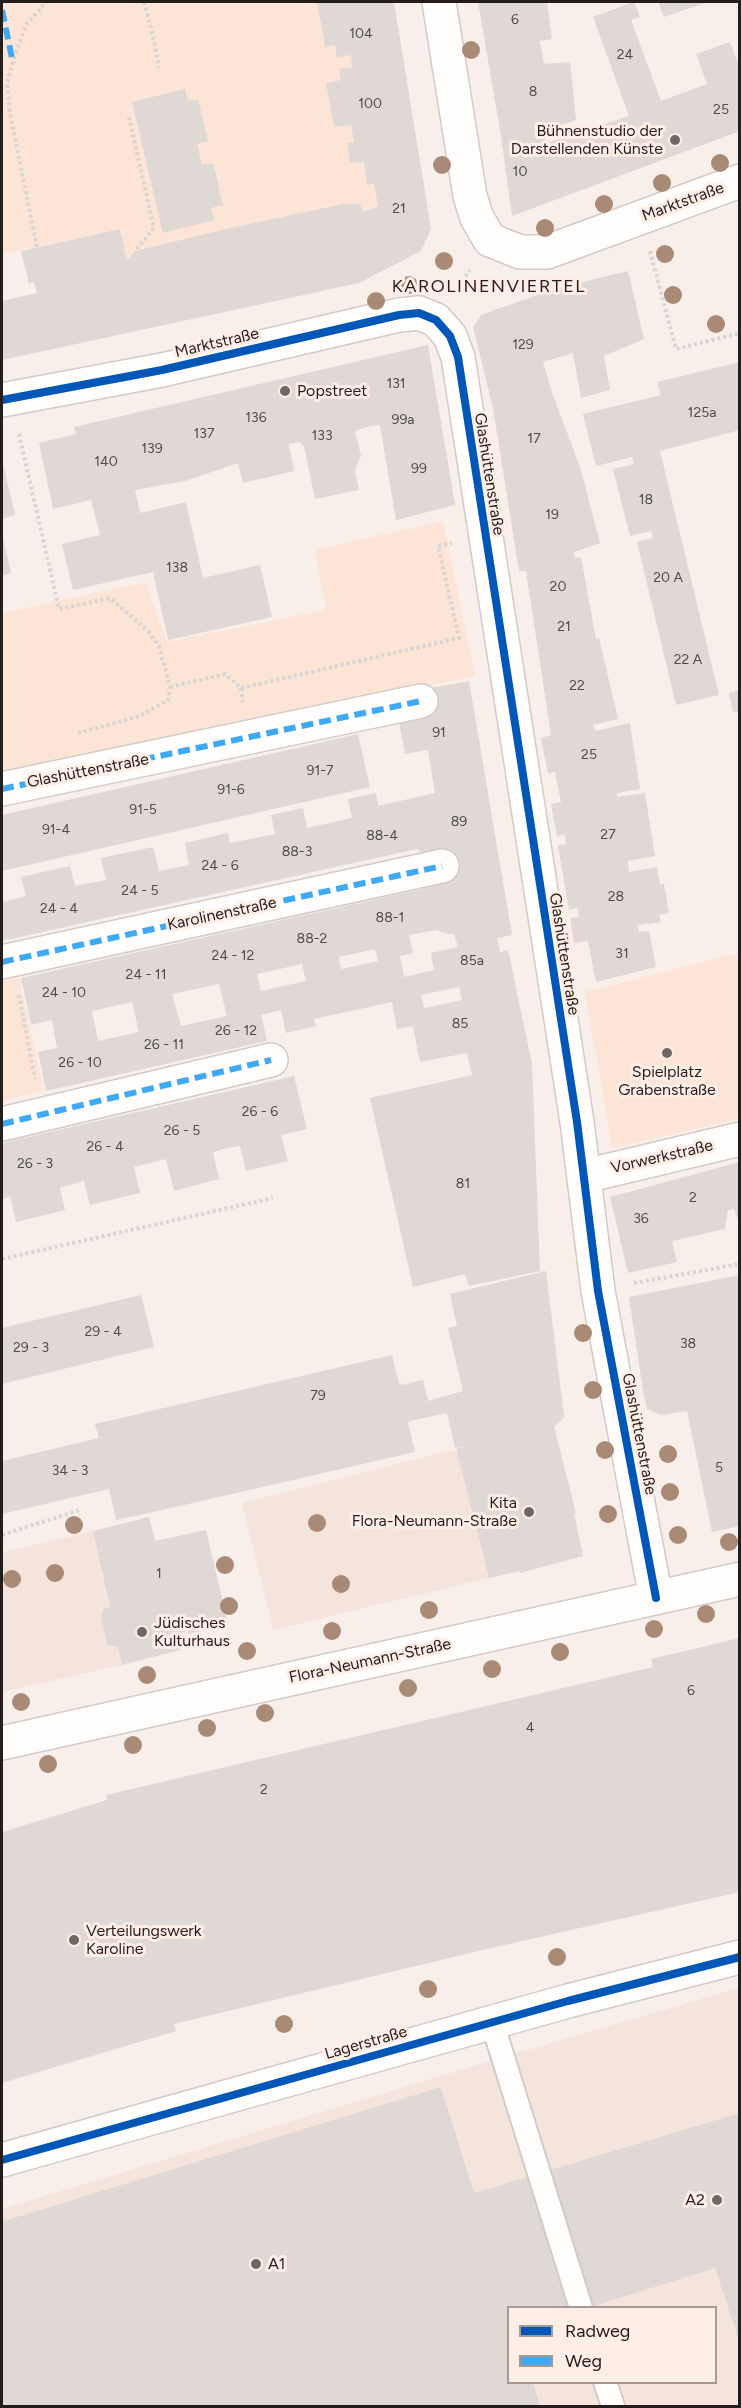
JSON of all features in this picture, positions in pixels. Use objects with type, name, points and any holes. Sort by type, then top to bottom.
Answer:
[{"type":"street","points":[[439,2],[470,196],[477,218],[490,240]]},
{"type":"street","name":"Marktstraße","points":[[490,240],[520,252],[547,252],[740,181]]},
{"type":"street","name":"Marktstraße","points":[[6,399],[162,370],[399,315],[419,313],[436,320]]},
{"type":"street","name":"Glashüttenstraße","points":[[436,320],[450,336],[458,357],[585,1176],[598,1291],[656,1598]]},
{"type":"street","name":"Glashüttenstraße","points":[[2,789],[421,701]]},
{"type":"street","name":"Karolinenstraße","points":[[8,961],[442,866]]},
{"type":"street","points":[[2,1124],[271,1060]]},
{"type":"street","name":"Vorwerkstraße","points":[[585,1176],[740,1139]]},
{"type":"street","name":"Flora-Neumann-Straße","points":[[2,1743],[740,1580]]},
{"type":"street","name":"Lagerstraße","points":[[2,2160],[492,2022],[740,1957]]},
{"type":"lane","points":[[492,2022],[582,2306]]},
{"type":"lane","points":[[606,2384],[612,2406]]},
{"type":"path","points":[[37,247],[10,113],[7,84],[26,25],[46,2]]},
{"type":"path","points":[[144,2],[159,69]]},
{"type":"path","points":[[129,117],[154,228],[135,251]]},
{"type":"path","points":[[436,320],[490,240]]},
{"type":"path","points":[[648,243],[676,349],[740,333]]},
{"type":"path","points":[[6,399],[59,609],[110,598],[148,631],[159,646],[170,687],[168,700],[140,716],[72,735]]},
{"type":"path","points":[[170,687],[225,674],[241,688],[459,638],[438,546],[486,537]]},
{"type":"path","points":[[8,961],[16,978],[42,1115]]},
{"type":"path","points":[[2,1259],[273,1198]]},
{"type":"path","points":[[598,1291],[740,1264]]},
{"type":"path","points":[[2,1535],[80,1510]]},
{"type":"shaded area","points":[[2,2],[317,2],[324,47],[335,45],[337,57],[351,55],[352,67],[340,69],[341,80],[326,83],[334,127],[351,125],[354,142],[347,144],[350,163],[364,162],[367,184],[374,183],[378,206],[363,212],[360,204],[343,204],[226,229],[135,251],[127,261],[120,229],[2,254]]},
{"type":"shaded area","points":[[443,521],[475,676],[2,776],[2,613],[146,582],[167,642],[326,610],[315,550]]},
{"type":"shaded area","name":"Spielplatz Grabenstraße","points":[[739,953],[739,1119],[612,1148],[585,992]]},
{"type":"shaded area","points":[[19,978],[44,1091],[2,1101],[2,982]]},
{"type":"shaded area","points":[[456,1449],[489,1578],[273,1630],[242,1503]]},
{"type":"shaded area","points":[[93,1531],[110,1607],[103,1609],[101,1617],[107,1645],[118,1647],[122,1665],[2,1692],[2,1552]]},
{"type":"shaded area","points":[[739,1988],[739,2406],[2,2406],[2,2209]]},
{"type":"building","points":[[317,2],[394,2],[431,229],[421,251],[359,283],[2,360],[2,301],[37,293],[34,282],[29,284],[21,251],[120,229],[127,261],[135,251],[226,229],[343,204],[360,204],[363,212],[378,206],[374,183],[367,185],[364,162],[350,163],[347,143],[354,142],[351,125],[334,127],[326,83],[341,80],[339,69],[352,67],[351,55],[337,58],[335,45],[325,47]]},
{"type":"building","points":[[478,2],[547,2],[552,39],[540,41],[544,64],[570,62],[576,120],[543,131],[546,143],[629,116],[593,17],[634,2],[640,17],[631,20],[661,101],[707,84],[696,54],[730,42],[740,68],[740,131],[512,216]]},
{"type":"building","points":[[658,2],[708,2],[664,17]]},
{"type":"building","points":[[185,89],[188,101],[198,99],[208,141],[197,144],[202,165],[213,163],[223,205],[211,208],[214,220],[163,233],[132,102]]},
{"type":"building","points":[[628,271],[644,339],[604,356],[610,390],[581,398],[573,353],[543,362],[581,470],[600,543],[574,552],[575,558],[581,557],[596,639],[599,638],[618,719],[593,725],[595,731],[630,723],[640,789],[617,793],[617,797],[645,793],[655,856],[628,861],[629,872],[657,867],[660,885],[664,884],[669,913],[659,915],[661,922],[638,925],[639,932],[649,931],[656,967],[596,982],[588,941],[574,943],[570,918],[579,917],[577,908],[569,910],[558,845],[566,844],[565,834],[557,836],[551,804],[561,802],[555,772],[548,773],[541,738],[551,735],[526,571],[519,571],[493,408],[473,327],[481,315],[554,289]]},
{"type":"building","points":[[428,345],[455,505],[396,520],[380,425],[355,431],[361,456],[355,471],[359,490],[315,499],[304,446],[299,442],[289,444],[294,471],[243,483],[238,463],[185,481],[135,490],[140,513],[186,502],[203,578],[260,565],[272,617],[168,640],[153,572],[73,590],[62,544],[100,535],[91,500],[53,509],[39,443],[76,434],[74,427]]},
{"type":"building","points":[[740,362],[740,430],[660,451],[719,695],[676,705],[637,542],[653,538],[651,531],[630,536],[613,469],[634,464],[632,457],[596,466],[583,414],[661,395],[657,382]]},
{"type":"building","points":[[2,459],[15,515],[2,519]]},
{"type":"building","points":[[2,533],[11,573],[2,576]]},
{"type":"building","points":[[469,681],[512,935],[497,938],[500,952],[508,950],[532,1064],[540,1271],[469,1286],[465,1274],[413,1287],[370,1098],[472,1075],[467,1053],[420,1062],[413,1026],[397,1029],[392,1002],[314,1019],[316,1026],[286,1033],[281,1010],[261,1015],[267,1041],[46,1091],[38,1052],[57,1048],[52,1020],[31,1025],[21,978],[427,888],[425,855],[417,849],[2,941],[2,902],[26,896],[21,877],[70,866],[75,886],[106,880],[101,858],[153,847],[159,871],[189,865],[185,843],[228,833],[230,843],[275,834],[271,815],[303,808],[307,828],[352,818],[348,799],[376,793],[378,806],[435,793],[428,750],[405,754],[398,716],[419,690]],"holes":[[[436,930],[454,934],[458,947],[431,953],[434,970],[404,977],[400,956],[413,953],[409,935]],[[375,949],[378,961],[341,969],[339,957]],[[302,964],[306,981],[261,991],[257,974]],[[219,984],[227,1016],[181,1026],[172,994]],[[459,987],[462,1000],[424,1008],[421,995]],[[132,1002],[139,1032],[98,1041],[92,1011]]]},
{"type":"building","points":[[740,690],[740,711],[733,712],[729,693]]},
{"type":"building","points":[[358,734],[370,787],[2,871],[2,815]]},
{"type":"building","points":[[294,1076],[307,1129],[281,1135],[288,1161],[246,1171],[240,1146],[227,1148],[213,1152],[219,1179],[174,1191],[166,1159],[134,1167],[140,1193],[90,1205],[84,1181],[60,1188],[65,1210],[16,1222],[10,1196],[2,1200],[2,1143]]},
{"type":"building","points":[[740,1162],[740,1226],[734,1209],[728,1210],[725,1229],[672,1241],[677,1262],[628,1273],[610,1197]]},
{"type":"building","points":[[546,1271],[564,1416],[554,1426],[576,1513],[574,1513],[583,1556],[520,1573],[520,1571],[489,1578],[456,1449],[465,1446],[455,1448],[447,1413],[408,1423],[415,1452],[149,1513],[116,1520],[109,1489],[2,1514],[2,1461],[99,1438],[95,1424],[392,1355],[399,1384],[423,1380],[428,1401],[463,1391],[448,1328],[457,1326],[450,1294]]},
{"type":"building","points":[[740,1275],[740,1526],[712,1532],[687,1411],[661,1415],[647,1409],[629,1297]]},
{"type":"building","points":[[141,1295],[154,1347],[2,1384],[2,1328]]},
{"type":"building","points":[[149,1517],[155,1541],[206,1530],[228,1624],[188,1634],[188,1631],[177,1634],[180,1650],[122,1665],[118,1647],[107,1645],[101,1617],[103,1609],[110,1607],[93,1531]]},
{"type":"building","points":[[740,1638],[740,1892],[491,1948],[174,2024],[176,2031],[2,2083],[2,1832],[107,1800],[106,1795],[653,1667],[651,1659]]},
{"type":"building","name":"A1","points":[[441,2087],[474,2193],[740,2113],[740,2344],[715,2268],[594,2306],[507,2306],[507,2384],[534,2384],[540,2406],[2,2406],[2,2215],[4,2221]]},
{"type":"marked path","points":[[2,10],[13,63]]},
{"type":"marked path","points":[[2,789],[421,701]]},
{"type":"marked path","points":[[2,962],[442,866]]},
{"type":"marked path","points":[[2,1124],[271,1060]]},
{"type":"cycle path","points":[[2,400],[162,370],[399,315],[419,313],[436,320],[450,336],[458,357],[577,1122],[598,1291],[656,1598]]},
{"type":"cycle path","points":[[2,2160],[568,2001],[740,1957]]},
{"type":"place","name":"Bühnenstudio der Darstellenden Künste","points":[[675,140]]},
{"type":"place","name":"Popstreet","points":[[285,391]]},
{"type":"place","name":"Spielplatz Grabenstraße","points":[[667,1053]]},
{"type":"place","name":"Kita Flora-Neumann-Straße","points":[[529,1512]]},
{"type":"place","name":"Jüdisches Kulturhaus","points":[[142,1632]]},
{"type":"place","name":"Verteilungswerk Karoline","points":[[74,1940]]},
{"type":"place","name":"A2","points":[[717,2200]]},
{"type":"place","name":"A1","points":[[256,2264]]},
{"type":"district","name":"KAROLINENVIERTEL","points":[[489,287]]}]
